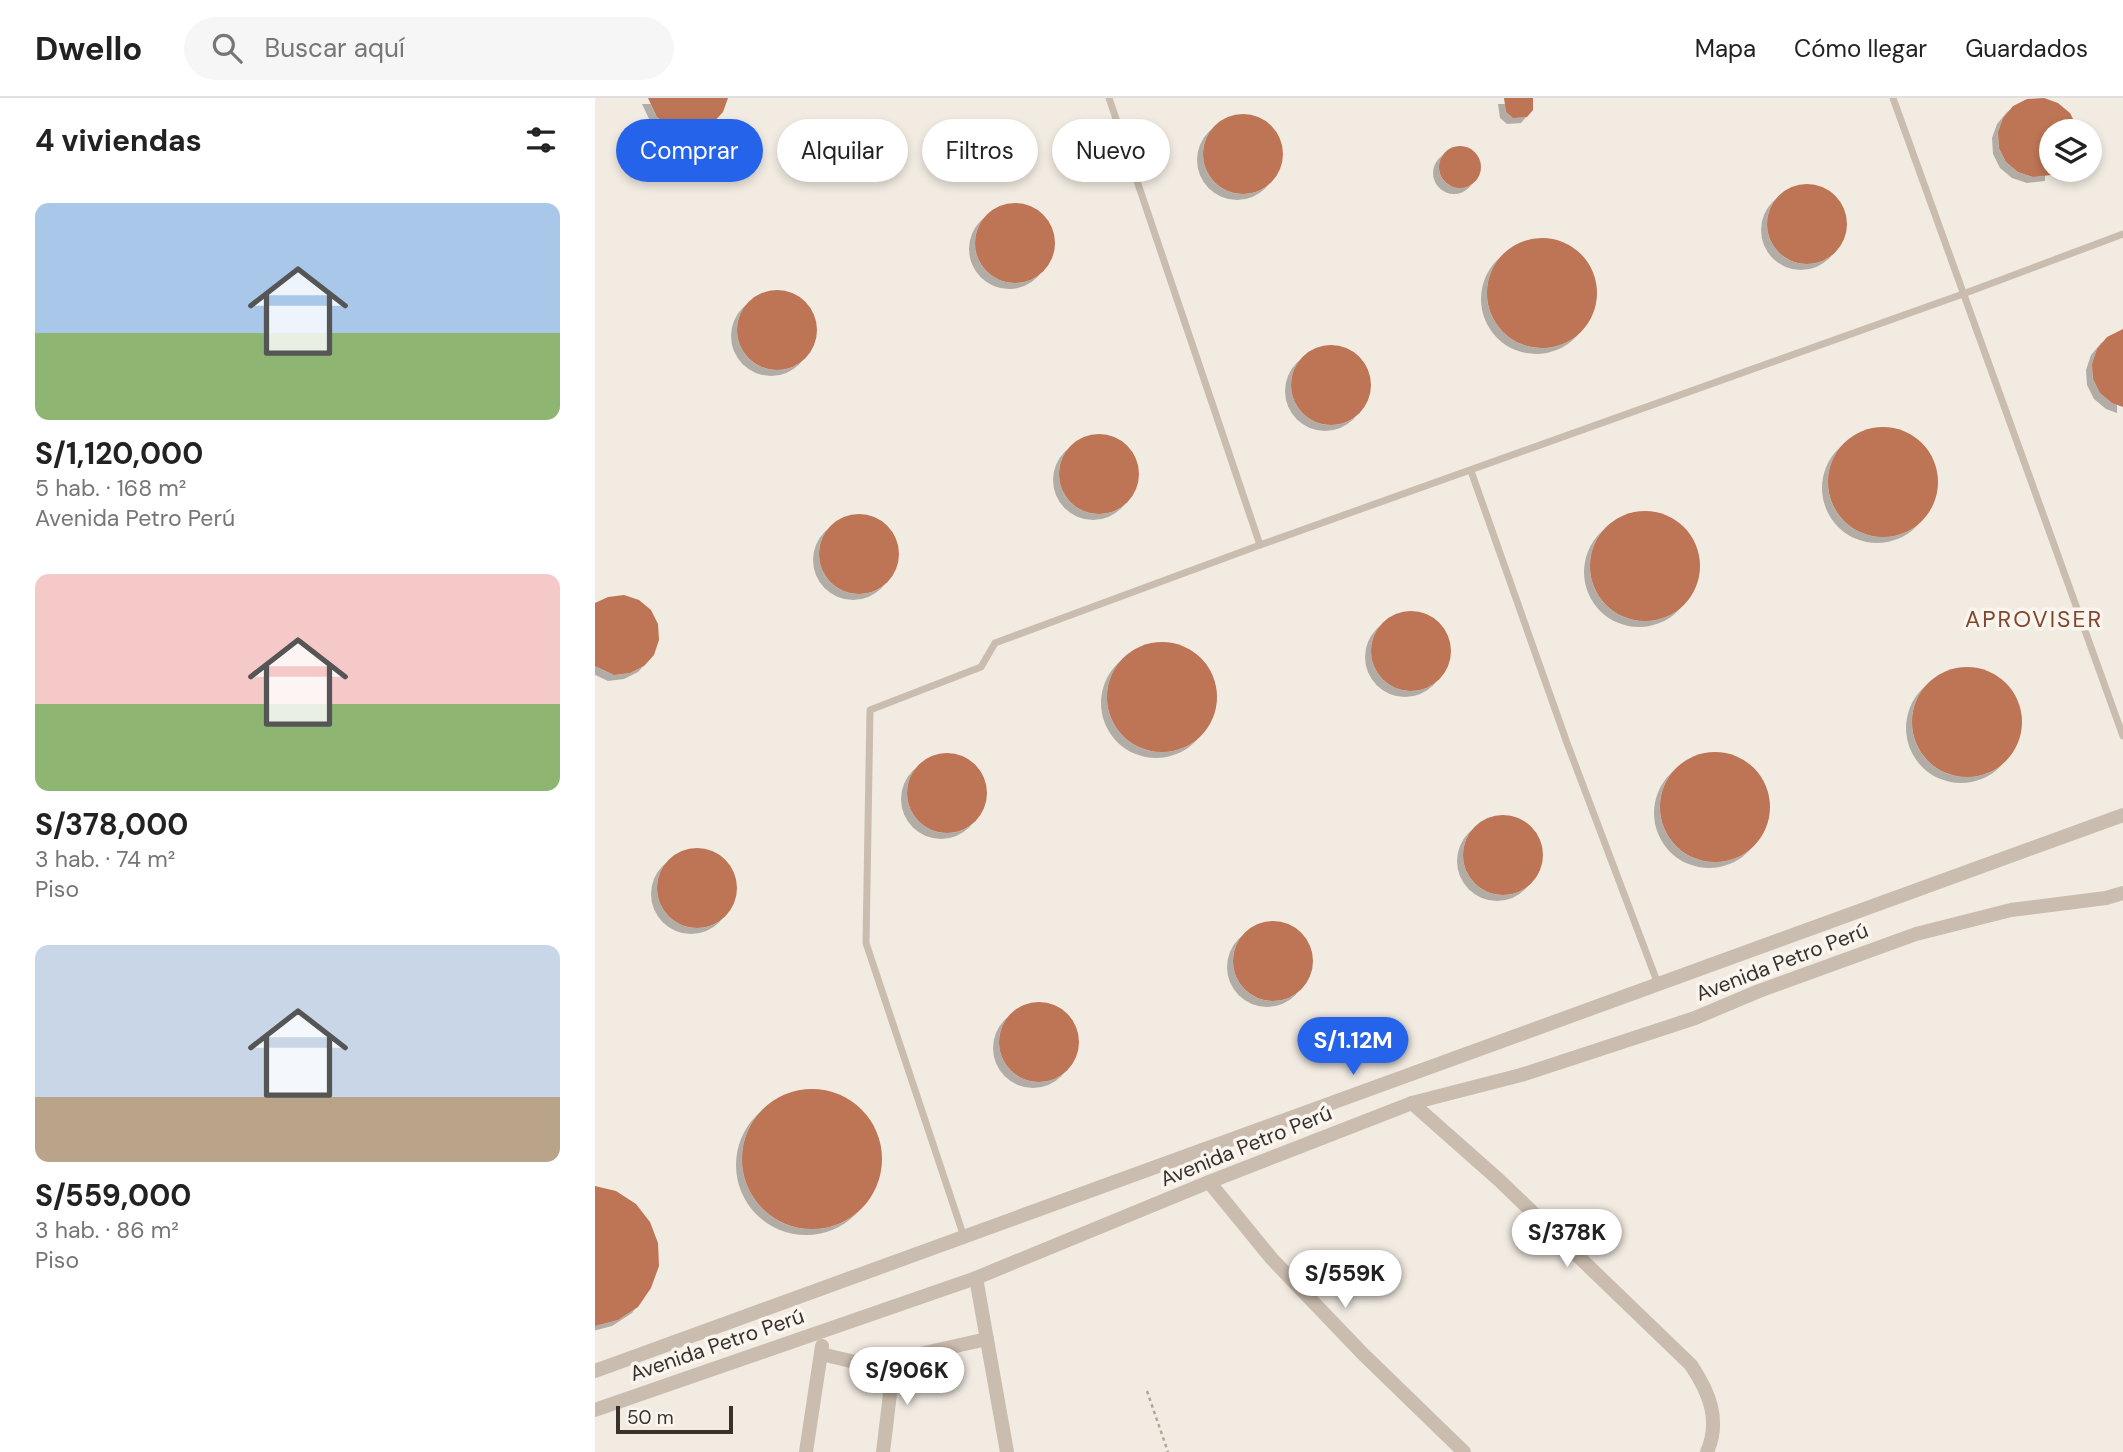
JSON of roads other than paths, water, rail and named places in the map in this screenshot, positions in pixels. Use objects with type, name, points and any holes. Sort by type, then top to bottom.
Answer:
[{"type":"street","points":[[595,1371],[2123,815]]},
{"type":"street","name":"Avenida Petro Perú","points":[[595,1410],[976,1278],[1209,1182],[1412,1103],[1521,1075],[1683,1022],[1759,991],[1916,934],[2011,910],[2106,898],[2123,893]]},
{"type":"street","points":[[1412,1103],[1499,1180],[1691,1364],[1709,1396],[1713,1414],[1713,1434],[1707,1452]]},
{"type":"street","points":[[1209,1182],[1272,1259],[1362,1353],[1464,1452]]},
{"type":"street","points":[[976,1278],[1007,1452]]},
{"type":"street","points":[[806,1452],[824,1331]]},
{"type":"street","points":[[821,1354],[855,1362],[884,1362],[987,1339]]},
{"type":"street","points":[[883,1452],[890,1403],[884,1362]]},
{"type":"lane","points":[[1108,98],[1260,545]]},
{"type":"lane","points":[[1893,98],[2123,736]]},
{"type":"lane","points":[[964,1238],[866,943],[870,710],[981,667],[995,643],[2123,234]]},
{"type":"lane","points":[[1471,471],[1567,743],[1658,984]]},
{"type":"district","name":"APROVISER","points":[[2034,619]]}]
